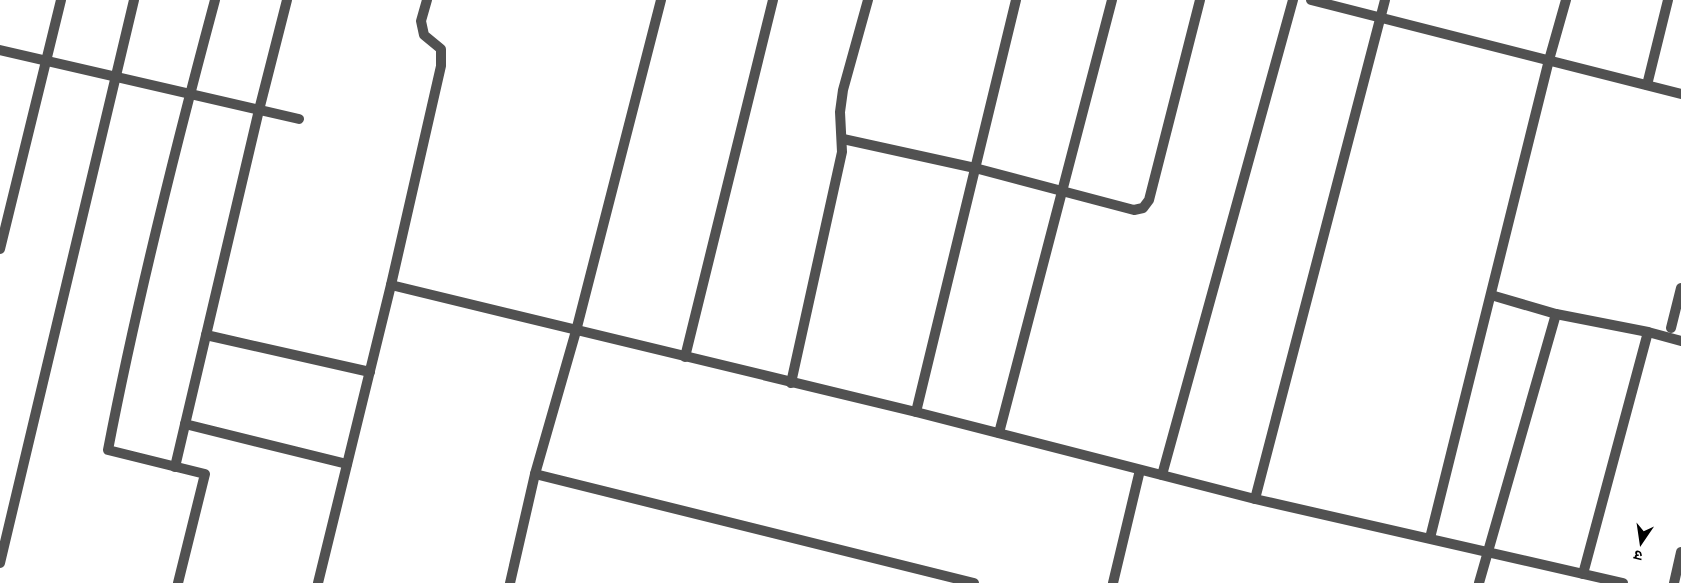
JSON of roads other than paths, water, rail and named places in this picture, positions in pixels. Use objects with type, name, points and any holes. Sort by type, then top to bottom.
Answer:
[{"type":"street","points":[[0,249],[61,0]]},
{"type":"street","points":[[0,562],[134,0]]},
{"type":"street","points":[[178,583],[205,474],[108,450],[123,376],[190,94],[215,0]]},
{"type":"street","points":[[174,466],[287,0]]},
{"type":"street","points":[[318,583],[391,285],[441,66],[440,50],[424,35],[421,21],[427,0]]},
{"type":"street","points":[[510,583],[535,474],[576,331],[661,0]]},
{"type":"street","points":[[685,357],[773,0]]},
{"type":"street","points":[[791,383],[842,152],[843,139],[840,112],[843,90],[868,0]]},
{"type":"street","points":[[916,412],[1016,0]]},
{"type":"street","points":[[999,433],[1112,0]]},
{"type":"street","points":[[843,139],[975,168],[1134,210],[1143,208],[1149,200],[1200,0]]},
{"type":"street","points":[[1162,475],[1292,0]]},
{"type":"street","points":[[1311,0],[1681,94]]},
{"type":"street","points":[[1255,499],[1385,0]]},
{"type":"street","points":[[1430,538],[1549,60],[1566,0]]},
{"type":"street","points":[[1647,85],[1668,0]]},
{"type":"street","points":[[0,50],[299,119]]},
{"type":"street","points":[[391,285],[916,412],[1255,499],[1622,583]]},
{"type":"street","points":[[1671,328],[1681,288]]},
{"type":"street","points":[[1491,295],[1556,314],[1648,332],[1681,341]]},
{"type":"street","points":[[1479,583],[1556,314]]},
{"type":"street","points":[[1583,574],[1648,332]]},
{"type":"street","points":[[206,335],[370,372]]},
{"type":"street","points":[[185,424],[347,464]]},
{"type":"street","points":[[1113,583],[1140,470]]},
{"type":"street","points":[[535,474],[947,580],[974,583]]},
{"type":"street","points":[[1674,583],[1681,552]]}]
